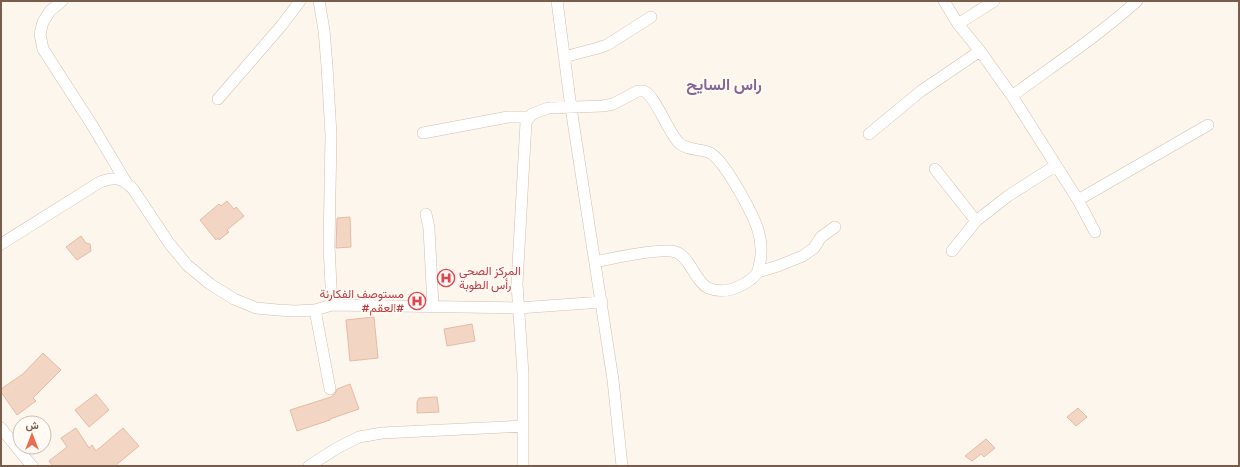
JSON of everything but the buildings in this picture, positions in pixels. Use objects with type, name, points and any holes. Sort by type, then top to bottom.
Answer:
[{"type":"street","points":[[62,1],[50,11],[43,22],[40,34],[43,49],[92,124],[126,182],[133,189],[169,243],[187,265],[210,284],[234,298],[256,308],[294,311],[315,310],[332,305],[518,308],[602,302]]},
{"type":"street","points":[[218,99],[300,1]]},
{"type":"street","points":[[319,1],[324,30],[331,135],[329,246],[332,305]]},
{"type":"street","points":[[557,1],[571,108],[613,380],[622,466]]},
{"type":"street","points":[[944,1],[958,24],[980,50],[1012,96],[1055,166],[1078,200],[1095,232]]},
{"type":"street","points":[[958,24],[994,1]]},
{"type":"street","points":[[1012,96],[1097,35],[1137,1]]},
{"type":"street","points":[[564,57],[607,45],[651,17]]},
{"type":"street","points":[[869,134],[921,91],[980,50]]},
{"type":"street","points":[[523,466],[523,374],[517,284],[526,122],[532,114],[548,108],[603,106],[613,104],[638,91],[642,90],[647,92],[674,137],[680,144],[691,149],[710,152],[734,182],[758,229],[761,241],[761,257],[758,272]]},
{"type":"street","points":[[423,133],[508,117],[529,117]]},
{"type":"street","points":[[1078,200],[1208,125]]},
{"type":"street","points":[[952,251],[976,221],[1008,196],[1055,166]]},
{"type":"street","points":[[935,169],[976,221]]},
{"type":"street","points":[[1,244],[100,182],[109,178],[126,182]]},
{"type":"street","points":[[426,214],[433,306]]},
{"type":"street","points":[[595,262],[664,250],[677,252],[706,287],[715,291],[724,291],[738,287],[750,280],[758,272],[803,256],[814,248],[822,237],[835,227]]},
{"type":"street","points":[[315,310],[330,388]]},
{"type":"street","points":[[309,466],[337,448],[359,437],[382,433],[523,426]]},
{"type":"street","points":[[1,428],[32,466]]},
{"type":"place","name":"المركز الصحي رأس الطوبة","points":[[446,278]]},
{"type":"place","name":"مستوصف الفكارنة #العقم#","points":[[417,301]]},
{"type":"district","name":"راس السايح","points":[[724,84]]}]
